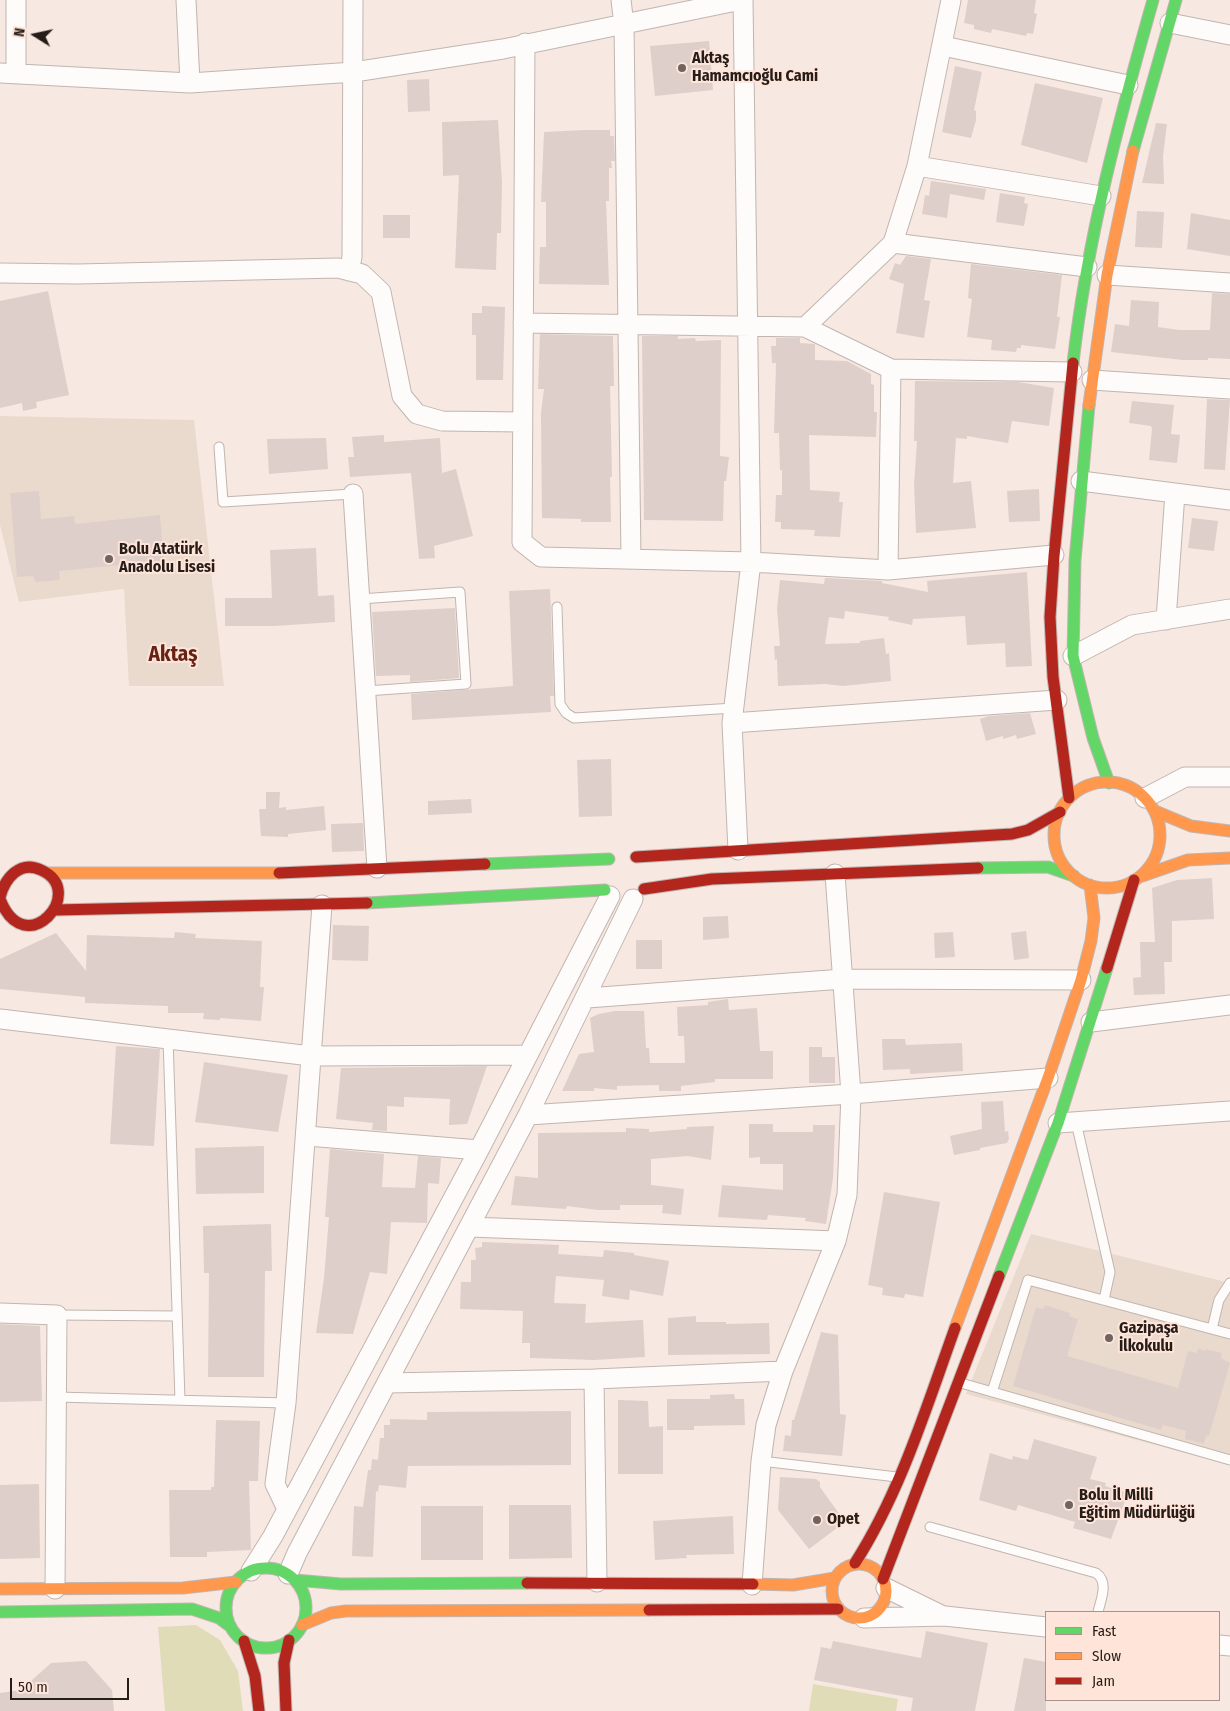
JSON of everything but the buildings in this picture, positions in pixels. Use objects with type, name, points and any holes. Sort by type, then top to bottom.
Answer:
[{"type":"main road","points":[[1069,798],[1068,762],[1057,700],[1050,637],[1054,555],[1072,372],[1087,266],[1101,196],[1128,85],[1153,0]]},
{"type":"main road","points":[[1109,783],[1093,738],[1073,656],[1075,560],[1081,481],[1092,380],[1107,275],[1135,143],[1176,0]]},
{"type":"main road","points":[[1074,876],[1062,862],[1055,845],[1055,828],[1060,812],[1069,798],[1082,788],[1098,783],[1109,783],[1131,788],[1173,821],[1200,829],[1230,830]]},
{"type":"main road","points":[[302,1625],[331,1613],[346,1612],[838,1609],[854,1618],[864,1618],[879,1609],[884,1601],[884,1583],[958,1382],[1058,1123],[1138,878],[1153,861],[1160,844],[1160,827],[1150,804]]},
{"type":"main road","points":[[27,926],[3,916],[0,890],[8,870],[31,867],[47,873],[251,874],[609,859],[622,854],[636,857],[1012,834],[1028,830],[1060,812]]},
{"type":"main road","points":[[636,857],[647,871],[639,894]]},
{"type":"main road","points":[[604,884],[619,900],[712,879],[1024,866],[1048,867],[1074,876],[1090,885],[1108,888],[1126,885],[1138,878],[1188,860],[1230,858]]},
{"type":"main road","points":[[604,884],[609,859]]},
{"type":"main road","points":[[10,934],[27,926],[43,922],[55,910],[58,902],[57,886],[47,873]]},
{"type":"main road","points":[[55,910],[322,905],[604,884]]},
{"type":"main road","points":[[838,1609],[831,1592],[834,1578],[844,1568],[855,1563],[876,1532],[901,1478],[1048,1078],[1081,980],[1091,942],[1094,918],[1090,885]]},
{"type":"main road","points":[[855,1563],[869,1565],[884,1583]]},
{"type":"main road","points":[[231,1627],[226,1609],[227,1599],[236,1582],[251,1571],[270,1568],[291,1577],[341,1584],[597,1582],[793,1585],[834,1578]]},
{"type":"main road","points":[[0,1612],[192,1609],[220,1618],[244,1641],[253,1645],[272,1647],[289,1640],[302,1625],[305,1616],[304,1597],[291,1577]]},
{"type":"main road","points":[[0,1589],[183,1588],[236,1582]]},
{"type":"main road","points":[[286,1711],[284,1663],[289,1640]]},
{"type":"main road","points":[[244,1641],[255,1676],[259,1711]]},
{"type":"street","points":[[16,0],[8,73],[190,84],[354,72],[503,49],[742,0],[751,562],[733,715],[738,850]]},
{"type":"street","points":[[186,0],[190,84]]},
{"type":"street","points":[[349,271],[352,257],[353,0]]},
{"type":"street","points":[[621,0],[624,25],[630,326],[631,559]]},
{"type":"street","points":[[805,327],[893,243],[917,166],[951,0]]},
{"type":"street","points":[[1170,23],[1230,36]]},
{"type":"street","points":[[525,43],[522,542],[540,556],[751,562],[888,570],[1054,555]]},
{"type":"street","points":[[943,46],[1128,85]]},
{"type":"street","points":[[917,166],[1101,196]]},
{"type":"street","points":[[893,243],[1087,266]]},
{"type":"street","points":[[0,273],[78,274],[338,268],[362,274],[381,292],[402,396],[416,414],[442,421],[522,422]]},
{"type":"street","points":[[1107,275],[1230,284]]},
{"type":"street","points":[[523,323],[748,328],[805,327],[891,369],[1072,372]]},
{"type":"street","points":[[888,570],[891,369]]},
{"type":"street","points":[[1092,380],[1230,389]]},
{"type":"street","points":[[1081,481],[1230,500]]},
{"type":"street","points":[[1166,620],[1175,493]]},
{"type":"street","points":[[353,494],[377,868]]},
{"type":"street","points":[[1073,656],[1132,625],[1230,608]]},
{"type":"street","points":[[733,715],[1057,700]]},
{"type":"street","points":[[1150,804],[1185,777],[1230,777]]},
{"type":"street","points":[[752,1585],[761,1461],[766,1424],[783,1370],[836,1241],[847,1195],[850,1094],[835,874]]},
{"type":"street","points":[[251,1571],[287,1509],[479,1150],[526,1055],[604,884]]},
{"type":"street","points":[[291,1577],[297,1553],[470,1227],[639,894]]},
{"type":"street","points":[[287,1509],[275,1484],[286,1403],[307,1136],[322,905]]},
{"type":"street","points":[[586,998],[843,979],[1081,980]]},
{"type":"street","points":[[1090,1022],[1230,1005]]},
{"type":"street","points":[[0,1019],[311,1056],[526,1055]]},
{"type":"street","points":[[528,1115],[850,1094],[1048,1078]]},
{"type":"street","points":[[1058,1123],[1230,1111]]},
{"type":"street","points":[[307,1136],[479,1150]]},
{"type":"street","points":[[470,1227],[836,1241]]},
{"type":"street","points":[[0,1313],[56,1314],[55,1588]]},
{"type":"street","points":[[387,1383],[594,1379],[783,1370]]},
{"type":"street","points":[[594,1379],[597,1582]]},
{"type":"street","points":[[884,1583],[945,1616]]},
{"type":"street","points":[[864,1618],[945,1616],[1045,1627]]},
{"type":"lane","points":[[219,447],[223,502],[353,494]]},
{"type":"lane","points":[[360,599],[460,592],[466,684],[366,691]]},
{"type":"lane","points":[[557,607],[560,704],[569,716],[574,718],[733,715]]},
{"type":"lane","points":[[168,1039],[180,1400]]},
{"type":"lane","points":[[1076,1122],[1110,1272],[1104,1300]]},
{"type":"lane","points":[[992,1392],[1028,1280],[1230,1334]]},
{"type":"lane","points":[[1212,1329],[1219,1300],[1230,1283]]},
{"type":"lane","points":[[56,1314],[176,1316]]},
{"type":"lane","points":[[958,1382],[1230,1460]]},
{"type":"lane","points":[[56,1397],[286,1403]]},
{"type":"lane","points":[[761,1461],[886,1474],[901,1478]]},
{"type":"lane","points":[[930,1527],[1096,1573],[1102,1578],[1104,1586],[1098,1611]]},
{"type":"shaded area","name":"Bolu Atatürk Anadolu Lisesi","points":[[0,416],[194,420],[224,686],[129,686],[124,589],[19,602],[0,525]]},
{"type":"shaded area","name":"Gazipaşa İlkokulu","points":[[1031,1234],[1230,1283],[1230,1465],[966,1394]]},
{"type":"shaded area","points":[[196,1625],[220,1640],[238,1671],[243,1711],[165,1711],[158,1627]]},
{"type":"shaded area","points":[[813,1684],[898,1699],[896,1711],[809,1711]]},
{"type":"traffic: fast","points":[[1073,363],[1079,317],[1096,225],[1116,135],[1153,0]]},
{"type":"traffic: fast","points":[[1133,151],[1176,0]]},
{"type":"traffic: fast","points":[[1089,405],[1075,560],[1073,656],[1093,738],[1109,783]]},
{"type":"traffic: fast","points":[[485,864],[609,859]]},
{"type":"traffic: fast","points":[[978,868],[1048,867],[1074,876]]},
{"type":"traffic: fast","points":[[367,903],[605,890]]},
{"type":"traffic: fast","points":[[999,1276],[1058,1123],[1107,968]]},
{"type":"traffic: fast","points":[[266,1568],[288,1575],[294,1580],[305,1600],[306,1608],[299,1630],[294,1636],[274,1647],[266,1648],[244,1641],[238,1636],[227,1616],[226,1608],[233,1586],[238,1580],[258,1569],[266,1568]]},
{"type":"traffic: fast","points":[[295,1580],[341,1584],[527,1583]]},
{"type":"traffic: fast","points":[[0,1612],[192,1609],[219,1618],[231,1627]]},
{"type":"traffic: slow","points":[[1089,405],[1107,275],[1133,151]]},
{"type":"traffic: slow","points":[[1107,782],[1127,786],[1144,798],[1156,815],[1160,835],[1156,855],[1144,872],[1127,884],[1107,888],[1087,884],[1070,872],[1058,855],[1054,835],[1058,815],[1070,798],[1087,786],[1107,782]]},
{"type":"traffic: slow","points":[[1155,811],[1191,826],[1230,831]]},
{"type":"traffic: slow","points":[[1142,876],[1188,860],[1230,858]]},
{"type":"traffic: slow","points":[[47,873],[279,873]]},
{"type":"traffic: slow","points":[[955,1328],[1048,1078],[1081,980],[1091,941],[1094,918],[1090,885]]},
{"type":"traffic: slow","points":[[854,1564],[864,1564],[874,1568],[882,1576],[886,1591],[882,1606],[874,1614],[864,1618],[854,1618],[844,1614],[836,1606],[832,1596],[832,1586],[836,1576],[844,1568],[854,1564]]},
{"type":"traffic: slow","points":[[753,1584],[793,1585],[835,1578]]},
{"type":"traffic: slow","points":[[0,1589],[183,1588],[236,1582]]},
{"type":"traffic: slow","points":[[302,1625],[331,1613],[346,1611],[649,1610]]},
{"type":"traffic: jam","points":[[1069,798],[1053,677],[1050,617],[1054,556],[1073,363]]},
{"type":"traffic: jam","points":[[636,857],[1012,834],[1028,830],[1060,812]]},
{"type":"traffic: jam","points":[[279,873],[485,864]]},
{"type":"traffic: jam","points":[[0,897],[10,877],[26,867],[41,870],[54,880],[58,893],[56,906],[48,917],[37,924],[24,925],[11,917],[0,899]]},
{"type":"traffic: jam","points":[[644,889],[712,879],[978,868]]},
{"type":"traffic: jam","points":[[1107,968],[1134,880]]},
{"type":"traffic: jam","points":[[55,910],[367,903]]},
{"type":"traffic: jam","points":[[883,1579],[999,1276]]},
{"type":"traffic: jam","points":[[855,1563],[871,1536],[899,1478],[923,1419],[955,1328]]},
{"type":"traffic: jam","points":[[527,1583],[753,1584]]},
{"type":"traffic: jam","points":[[649,1610],[838,1609]]},
{"type":"traffic: jam","points":[[286,1711],[284,1663],[289,1640]]},
{"type":"traffic: jam","points":[[244,1641],[255,1676],[259,1711]]},
{"type":"place","name":"Aktaş Hamamcıoğlu Cami","points":[[682,68]]},
{"type":"place","name":"Bolu Atatürk Anadolu Lisesi","points":[[109,559]]},
{"type":"place","name":"Gazipaşa İlkokulu","points":[[1109,1338]]},
{"type":"place","name":"Bolu İl Milli Eğitim Müdürlüğü","points":[[1069,1505]]},
{"type":"place","name":"Opet","points":[[817,1520]]},
{"type":"district","name":"Aktaş","points":[[173,655]]}]
